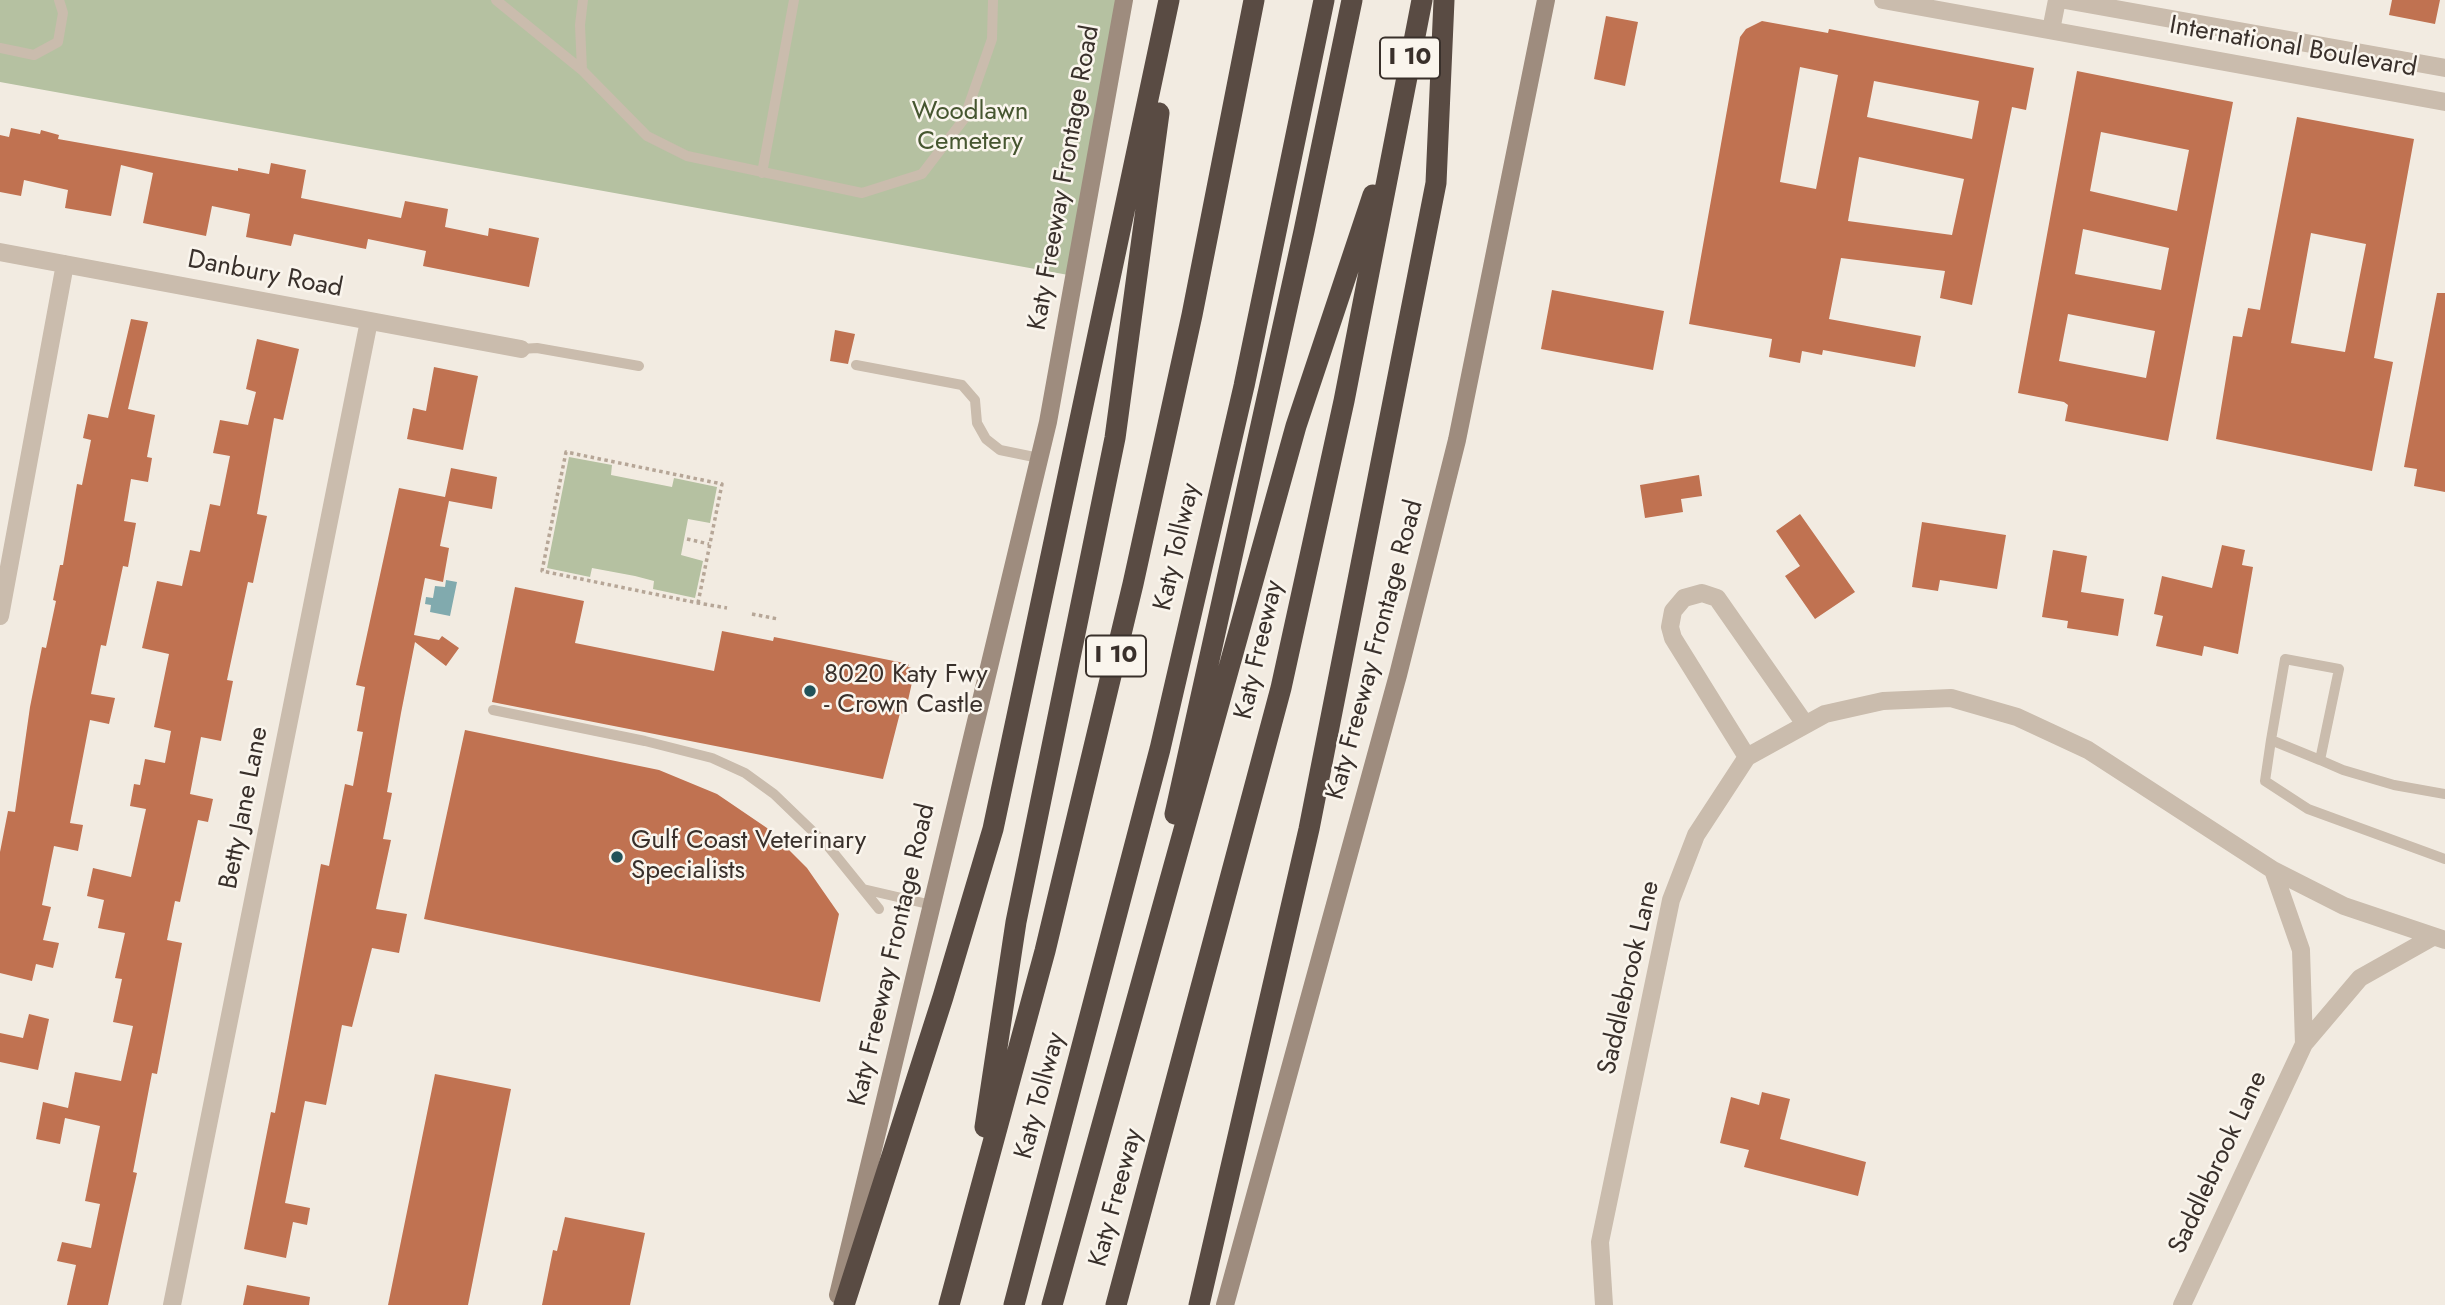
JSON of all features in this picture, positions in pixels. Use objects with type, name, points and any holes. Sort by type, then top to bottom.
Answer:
[{"type":"highway","points":[[844,1305],[993,829],[1065,504],[1170,0]]},
{"type":"highway","points":[[971,1224],[1016,922],[1115,438],[1161,93],[1170,0]]},
{"type":"highway","name":"I 10","points":[[949,1305],[1045,951],[1127,610],[1186,343],[1254,0]]},
{"type":"highway","name":"Katy Tollway","points":[[1014,1305],[1160,749],[1244,386],[1324,0]]},
{"type":"highway","points":[[1117,1073],[1301,245],[1352,0]]},
{"type":"highway","name":"Katy Freeway","points":[[1116,1305],[1281,688],[1342,413],[1422,0]]},
{"type":"highway","points":[[1199,1305],[1309,829],[1436,183],[1444,0]]},
{"type":"highway","points":[[1052,1305],[1296,426],[1399,117]]},
{"type":"main road","name":"Katy Freeway Frontage Road","points":[[836,1305],[1039,458],[1124,0]]},
{"type":"main road","name":"Katy Freeway Frontage Road","points":[[1226,1305],[1398,675],[1457,440],[1546,0]]},
{"type":"street","name":"International Boulevard","points":[[1883,0],[2445,102]]},
{"type":"street","points":[[2051,30],[2057,0]]},
{"type":"street","name":"International Boulevard","points":[[2065,0],[2445,68]]},
{"type":"street","points":[[2266,69],[2273,37]]},
{"type":"street","name":"Danbury Road","points":[[0,252],[521,349]]},
{"type":"street","points":[[0,616],[65,264]]},
{"type":"street","name":"Betty Jane Lane","points":[[173,1305],[369,321]]},
{"type":"street","points":[[1746,757],[1673,638],[1670,628],[1673,611],[1685,598],[1702,593],[1717,598],[1805,724]]},
{"type":"street","name":"Saddlebrook Lane","points":[[1604,1305],[1600,1242],[1671,900],[1696,835],[1746,757],[1825,714],[1884,701],[1951,698],[2017,716],[2088,750],[2273,870],[2344,906],[2438,939]]},
{"type":"street","name":"Saddlebrook Lane","points":[[2273,870],[2301,950],[2304,1044]]},
{"type":"street","name":"Saddlebrook Lane","points":[[2182,1305],[2304,1044],[2360,978],[2438,939]]},
{"type":"lane","points":[[0,48],[34,55],[58,42],[63,13],[59,0]]},
{"type":"lane","points":[[496,0],[583,70],[647,136],[687,156],[862,193],[922,174],[964,119],[992,39],[993,0]]},
{"type":"lane","points":[[583,0],[580,25],[583,70]]},
{"type":"lane","points":[[762,173],[794,0]]},
{"type":"lane","points":[[521,349],[537,348],[639,366]]},
{"type":"lane","points":[[856,365],[962,385],[975,400],[977,423],[985,439],[1000,450],[1039,458]]},
{"type":"lane","points":[[2320,760],[2339,669],[2285,659],[2265,781],[2308,809],[2445,859]]},
{"type":"lane","points":[[493,710],[645,741],[712,758],[745,774],[774,794],[828,846],[879,909]]},
{"type":"lane","points":[[2271,740],[2394,785],[2445,794]]},
{"type":"lane","points":[[863,889],[932,905]]},
{"type":"path","points":[[698,603],[722,484],[566,452],[542,571],[698,603],[727,608]]},
{"type":"path","points":[[688,539],[709,544]]},
{"type":"path","points":[[752,614],[778,619]]},
{"type":"green space","name":"Woodlawn Cemetery","points":[[0,0],[1124,0],[1074,276],[0,82]]},
{"type":"green space","points":[[569,457],[612,465],[611,475],[672,487],[674,478],[717,487],[710,523],[688,519],[681,555],[703,561],[695,598],[653,589],[654,581],[635,576],[592,568],[590,577],[547,568]]},
{"type":"water","points":[[446,580],[457,582],[450,616],[430,612],[431,605],[425,604],[426,597],[433,598],[435,586],[445,587]]},
{"type":"building","points":[[2392,0],[2440,0],[2435,24],[2389,15]]},
{"type":"building","points":[[1606,16],[1638,22],[1625,86],[1594,79]]},
{"type":"building","points":[[1762,21],[1828,33],[1829,29],[2034,68],[2026,110],[2012,107],[1972,305],[1940,298],[1945,271],[1841,258],[1829,319],[1921,336],[1915,367],[1823,350],[1822,355],[1802,351],[1800,363],[1769,357],[1772,339],[1689,324],[1740,37],[1746,29]],"holes":[[[1800,67],[1838,75],[1816,189],[1780,182]],[[1874,81],[1979,101],[1972,139],[1867,117]],[[1859,157],[1964,179],[1952,235],[1848,221]]]},
{"type":"building","points":[[2077,71],[2233,102],[2168,441],[2065,421],[2068,405],[2064,402],[2018,393]],"holes":[[[2101,132],[2189,150],[2177,211],[2090,191]],[[2083,229],[2169,248],[2161,290],[2075,274]],[[2068,314],[2155,331],[2146,378],[2059,361]]]},
{"type":"building","points":[[2297,117],[2414,139],[2374,358],[2393,362],[2372,471],[2216,439],[2233,336],[2242,337],[2248,308],[2260,310]],"holes":[[[2311,233],[2366,244],[2345,352],[2291,343]]]},
{"type":"building","points":[[11,128],[40,134],[41,130],[59,135],[58,139],[238,171],[238,168],[269,174],[271,163],[306,170],[301,198],[401,218],[405,201],[448,209],[445,227],[488,236],[489,228],[539,238],[529,287],[423,266],[426,251],[368,239],[366,249],[294,234],[291,246],[246,237],[250,214],[212,206],[206,236],[143,223],[153,173],[121,165],[111,216],[65,208],[68,190],[24,180],[21,196],[0,192],[0,135],[9,137]]},
{"type":"building","points":[[1552,290],[1664,311],[1653,370],[1541,349]]},
{"type":"building","points":[[2437,293],[2445,293],[2445,492],[2414,486],[2417,469],[2404,467]]},
{"type":"building","points":[[131,319],[148,322],[128,409],[155,415],[147,457],[152,458],[148,482],[131,479],[124,521],[136,523],[128,567],[123,566],[106,646],[101,645],[91,694],[115,698],[109,724],[90,720],[70,823],[83,825],[78,851],[54,846],[42,905],[51,907],[43,940],[59,943],[53,968],[36,964],[32,981],[0,973],[0,852],[8,811],[15,812],[30,707],[42,647],[46,648],[77,484],[82,485],[91,440],[83,438],[88,414],[108,418]]},
{"type":"building","points":[[835,330],[855,334],[848,364],[830,361]]},
{"type":"building","points":[[257,339],[299,349],[283,420],[274,418],[257,514],[267,516],[253,583],[248,582],[227,680],[233,681],[221,741],[201,737],[190,794],[213,799],[208,822],[198,820],[180,902],[175,901],[167,940],[182,943],[157,1074],[152,1073],[133,1172],[137,1173],[108,1305],[67,1305],[76,1265],[57,1261],[62,1242],[91,1248],[100,1204],[85,1201],[100,1126],[65,1118],[60,1144],[36,1139],[43,1102],[68,1108],[75,1072],[121,1081],[133,1026],[113,1022],[122,979],[115,978],[125,933],[98,928],[104,900],[87,896],[93,868],[131,877],[146,809],[130,806],[134,784],[140,785],[145,759],[165,763],[171,731],[154,727],[169,654],[142,648],[157,581],[182,586],[190,550],[200,552],[210,504],[220,506],[230,456],[213,453],[220,420],[248,425],[256,392],[246,389]]},
{"type":"building","points":[[434,367],[478,376],[463,450],[407,439],[413,408],[426,411]]},
{"type":"building","points":[[451,468],[497,477],[492,509],[449,501],[440,546],[449,548],[443,582],[425,578],[414,635],[439,640],[442,636],[459,648],[446,666],[415,642],[401,713],[387,792],[392,793],[383,839],[391,840],[376,909],[407,914],[399,953],[372,948],[352,1027],[342,1025],[326,1105],[305,1101],[285,1203],[310,1208],[307,1225],[293,1222],[286,1258],[244,1249],[271,1112],[275,1113],[321,864],[329,866],[345,784],[353,786],[363,732],[357,731],[365,687],[356,685],[399,488],[445,497]]},
{"type":"building","points":[[1699,475],[1702,496],[1681,499],[1683,512],[1645,518],[1640,485]]},
{"type":"building","points":[[1800,514],[1855,592],[1815,619],[1785,576],[1800,566],[1776,531]]},
{"type":"building","points":[[1922,522],[2006,535],[1997,589],[1940,580],[1938,591],[1912,587]]},
{"type":"building","points":[[2222,545],[2245,550],[2242,565],[2253,567],[2238,654],[2204,646],[2202,656],[2156,646],[2163,616],[2154,614],[2162,576],[2212,588]]},
{"type":"building","points":[[2053,550],[2087,556],[2081,592],[2124,599],[2118,636],[2067,628],[2068,621],[2042,617]]},
{"type":"building","points":[[515,587],[584,601],[575,643],[714,671],[722,631],[773,641],[774,637],[909,664],[908,667],[915,669],[905,714],[900,713],[883,779],[492,702]]},
{"type":"building","name":"Gulf Coast Veterinary Specialists","points":[[465,730],[659,770],[717,794],[767,828],[807,868],[839,914],[820,1002],[424,919]]},
{"type":"building","points":[[29,1014],[49,1019],[38,1070],[0,1062],[0,1033],[23,1038]]},
{"type":"building","points":[[435,1074],[511,1089],[468,1305],[388,1305]]},
{"type":"building","points":[[1762,1092],[1790,1099],[1780,1139],[1866,1162],[1858,1196],[1744,1167],[1749,1150],[1720,1143],[1731,1097],[1759,1105]]},
{"type":"building","points":[[565,1217],[645,1233],[630,1305],[542,1305],[553,1250],[557,1251]]},
{"type":"building","points":[[247,1285],[310,1297],[309,1305],[243,1305]]},
{"type":"place","name":"8020 Katy Fwy - Crown Castle","points":[[810,691]]},
{"type":"place","name":"Gulf Coast Veterinary Specialists","points":[[617,857]]}]
